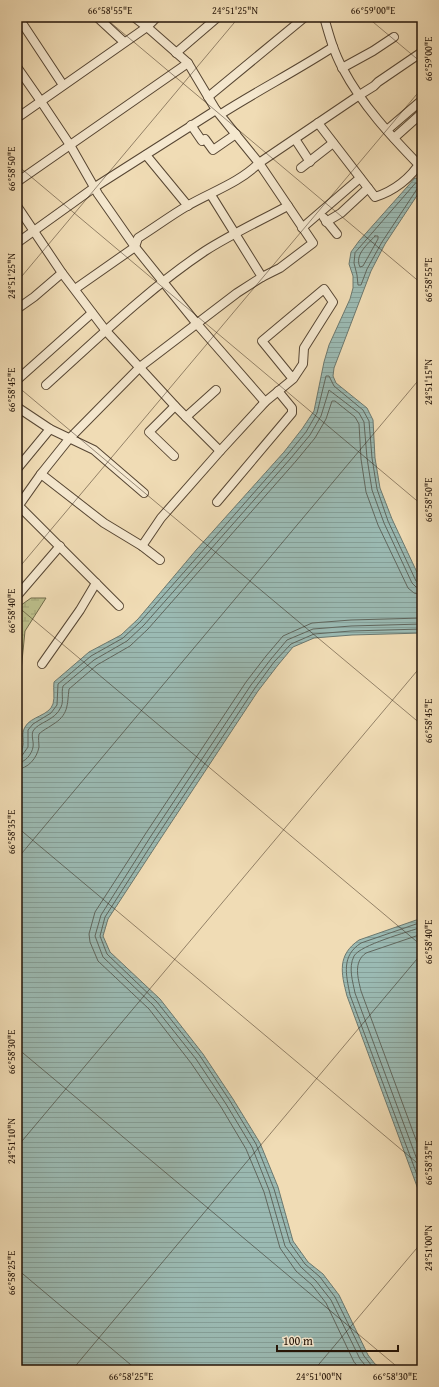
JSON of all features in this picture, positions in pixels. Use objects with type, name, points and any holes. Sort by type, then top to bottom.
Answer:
[{"type":"street","points":[[18,17],[63,84]]},
{"type":"street","points":[[97,17],[124,42]]},
{"type":"street","points":[[119,606],[18,506],[69,439],[140,367],[237,293],[262,277],[280,268],[313,243],[259,163],[219,112],[188,63],[134,17]]},
{"type":"street","points":[[17,118],[40,100],[147,27],[157,17]]},
{"type":"street","points":[[176,53],[218,17]]},
{"type":"street","points":[[208,96],[305,17]]},
{"type":"street","points":[[318,123],[375,197],[387,193],[399,185],[421,163],[394,138],[358,96],[342,68],[333,47],[324,19],[333,17]]},
{"type":"street","points":[[342,68],[373,51],[394,37]]},
{"type":"street","points":[[17,243],[95,187],[191,125],[251,95],[333,47]]},
{"type":"street","points":[[75,289],[134,247],[138,238],[188,206],[211,195],[252,170],[259,163],[422,52]]},
{"type":"street","points":[[17,182],[188,63]]},
{"type":"street","points":[[17,67],[70,145],[134,247],[197,324],[265,402]]},
{"type":"street","points":[[387,130],[422,100]]},
{"type":"street","points":[[394,138],[422,113]]},
{"type":"street","points":[[191,125],[202,141],[205,139],[213,150],[236,134]]},
{"type":"street","points":[[295,139],[310,162]]},
{"type":"street","points":[[302,168],[333,143]]},
{"type":"street","points":[[146,155],[188,206]]},
{"type":"street","points":[[302,228],[360,178]]},
{"type":"street","points":[[326,222],[340,213],[368,188]]},
{"type":"street","points":[[211,195],[262,277]]},
{"type":"street","points":[[17,206],[62,273],[106,331],[175,406],[220,451]]},
{"type":"street","points":[[46,385],[163,282],[205,251],[288,206]]},
{"type":"street","points":[[320,213],[337,234]]},
{"type":"street","points":[[17,309],[34,297],[62,273]]},
{"type":"street","points":[[142,546],[161,518],[220,451],[265,402],[293,380],[303,364],[304,348],[332,302],[324,289],[262,341],[293,380]]},
{"type":"street","points":[[17,380],[92,313]]},
{"type":"street","points":[[186,417],[216,390]]},
{"type":"street","points":[[217,502],[292,413],[292,408],[278,391]]},
{"type":"street","points":[[174,456],[149,432],[175,406]]},
{"type":"street","points":[[18,409],[50,429],[94,450],[144,493]]},
{"type":"street","points":[[17,469],[50,429]]},
{"type":"street","points":[[41,474],[104,523],[142,546],[160,560]]},
{"type":"street","points":[[17,596],[60,546]]},
{"type":"street","points":[[42,664],[80,610],[96,583]]},
{"type":"green space","points":[[31,598],[46,598],[25,631],[21,671],[17,673],[17,608]]},
{"type":"water","points":[[415,178],[422,182],[422,188],[385,244],[371,271],[334,368],[333,376],[336,383],[367,408],[373,420],[375,458],[380,488],[392,519],[422,583],[422,633],[352,635],[314,638],[293,647],[258,691],[159,841],[108,919],[103,936],[110,952],[160,999],[203,1054],[233,1099],[260,1143],[278,1187],[293,1241],[308,1262],[323,1274],[339,1295],[368,1355],[375,1364],[385,1370],[17,1370],[17,756],[21,751],[23,744],[23,731],[31,720],[44,714],[51,708],[54,701],[54,682],[89,652],[121,635],[138,619],[197,549],[284,452],[302,429],[314,411],[329,345],[350,299],[353,288],[353,276],[349,264],[351,252]]},
{"type":"water","points":[[422,918],[422,1200],[347,996],[343,980],[342,965],[347,952],[359,940]]}]
